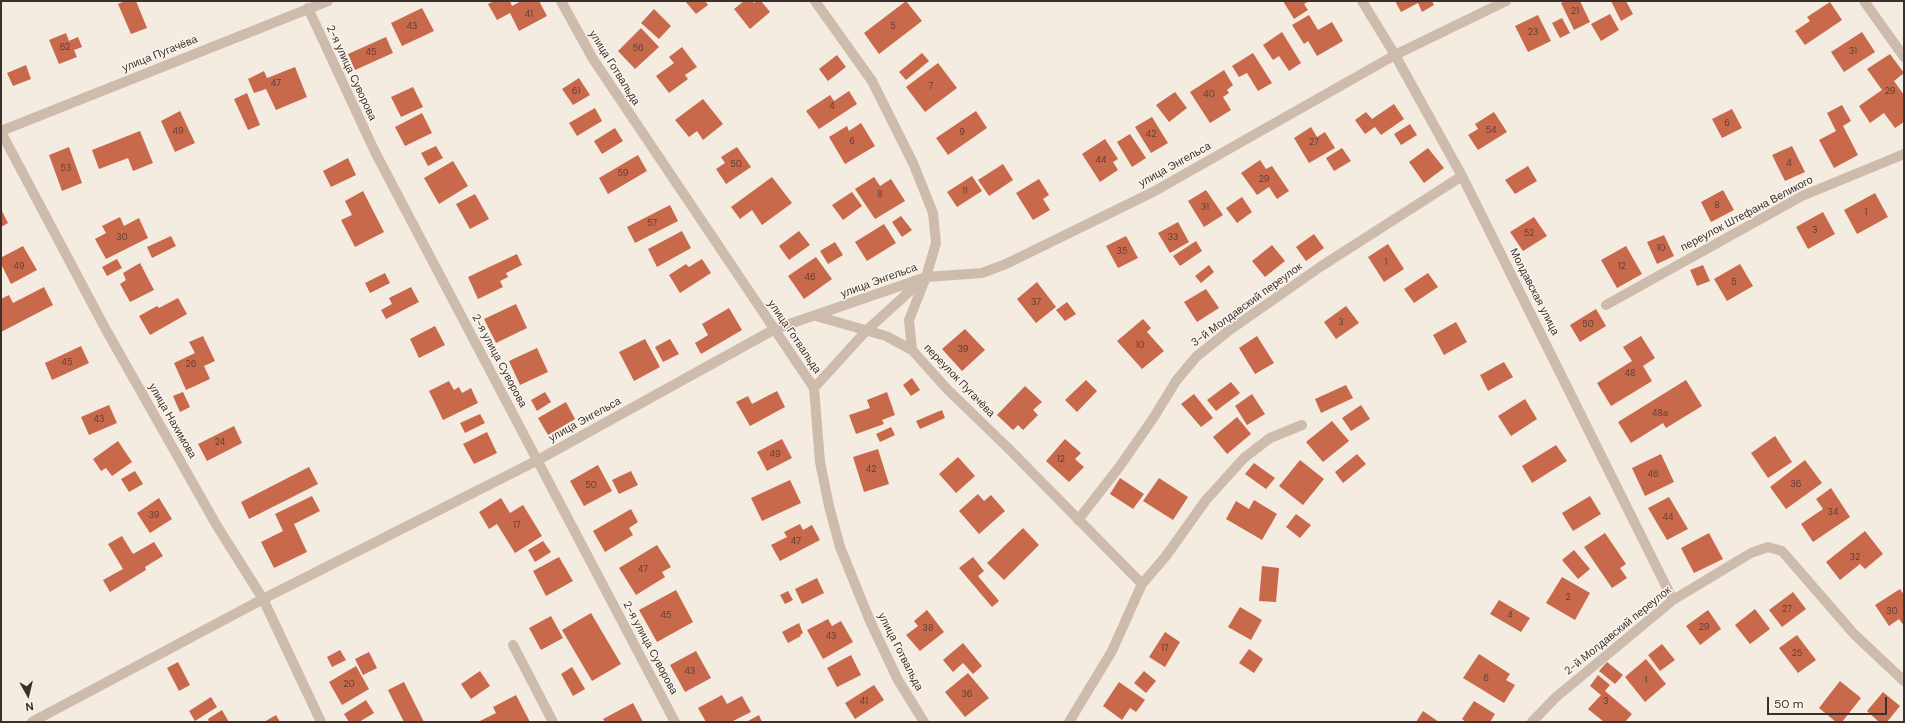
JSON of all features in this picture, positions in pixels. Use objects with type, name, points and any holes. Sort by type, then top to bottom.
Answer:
[{"type":"street","name":"улица Пугачёва","points":[[1,132],[328,1]]},
{"type":"street","name":"улица Готвальда","points":[[561,1],[593,59],[814,388],[820,462],[829,506],[840,547],[870,621],[898,680],[924,722]]},
{"type":"street","name":"переулок Пугачёва","points":[[815,1],[872,80],[916,170],[933,213],[936,243],[926,277],[909,320],[912,350],[948,390],[1008,448],[1142,584]]},
{"type":"street","name":"Молдавская улица","points":[[1362,1],[1395,55],[1462,176],[1673,600]]},
{"type":"street","name":"улица Энгельса","points":[[32,722],[262,599],[538,460],[775,330],[926,277],[982,273],[1006,264],[1153,192],[1395,55],[1506,1]]},
{"type":"street","points":[[1864,1],[1904,57]]},
{"type":"street","name":"2-я улица Суворова","points":[[308,8],[375,152],[675,722]]},
{"type":"street","name":"улица Нахимова","points":[[1,132],[109,335],[217,526],[262,599],[321,722]]},
{"type":"street","name":"переулок Штефана Великого","points":[[1606,305],[1802,196],[1904,154]]},
{"type":"street","name":"3-й Молдавский переулок","points":[[1078,520],[1120,466],[1154,417],[1176,381],[1196,357],[1227,332],[1320,267],[1462,176]]},
{"type":"street","points":[[814,388],[866,331],[926,277]]},
{"type":"street","points":[[816,316],[886,336],[912,350]]},
{"type":"street","points":[[1069,722],[1112,651],[1142,584],[1166,556],[1206,500],[1244,458],[1270,438],[1302,425]]},
{"type":"street","name":"2-й Молдавский переулок","points":[[1532,722],[1555,698],[1673,600],[1751,553],[1768,547],[1782,551],[1854,634],[1904,681]]},
{"type":"street","points":[[513,645],[553,722]]},
{"type":"building","points":[[125,1],[136,1],[147,28],[131,34],[118,4]]},
{"type":"building","points":[[494,1],[510,1],[512,6],[521,1],[539,1],[547,16],[519,31],[510,13],[497,20],[488,4]]},
{"type":"building","points":[[685,1],[705,1],[708,5],[696,14]]},
{"type":"building","points":[[744,1],[752,1],[754,3],[761,1],[770,12],[750,29],[734,9]]},
{"type":"building","points":[[906,1],[922,21],[879,54],[864,33]]},
{"type":"building","points":[[1283,1],[1309,1],[1304,4],[1308,10],[1294,19]]},
{"type":"building","points":[[1395,1],[1432,1],[1434,5],[1422,12],[1418,3],[1401,12]]},
{"type":"building","points":[[1565,1],[1580,1],[1590,22],[1574,30],[1561,3]]},
{"type":"building","points":[[1611,1],[1626,1],[1633,14],[1621,21]]},
{"type":"building","points":[[1830,2],[1842,20],[1805,45],[1795,31],[1810,21],[1807,17]]},
{"type":"building","points":[[422,8],[434,31],[402,46],[391,23]]},
{"type":"building","points":[[654,9],[671,26],[659,39],[641,23]]},
{"type":"building","points":[[1610,14],[1619,30],[1601,41],[1591,24]]},
{"type":"building","points":[[1309,15],[1318,30],[1332,22],[1343,41],[1317,56],[1308,41],[1304,44],[1292,25]]},
{"type":"building","points":[[1538,15],[1551,41],[1528,52],[1515,26]]},
{"type":"building","points":[[1562,18],[1570,33],[1560,38],[1552,23]]},
{"type":"building","points":[[641,28],[659,47],[635,69],[618,51]]},
{"type":"building","points":[[1282,32],[1301,63],[1289,71],[1279,56],[1273,60],[1263,45]]},
{"type":"building","points":[[1862,32],[1875,52],[1844,72],[1831,52]]},
{"type":"building","points":[[66,33],[69,41],[78,37],[82,47],[74,50],[77,57],[59,64],[49,40]]},
{"type":"building","points":[[386,37],[393,53],[355,70],[348,54]]},
{"type":"building","points":[[682,47],[697,67],[685,75],[688,79],[669,93],[656,76],[674,63],[669,57]]},
{"type":"building","points":[[922,53],[929,61],[906,80],[899,72]]},
{"type":"building","points":[[1253,53],[1272,83],[1258,91],[1247,73],[1239,77],[1232,66]]},
{"type":"building","points":[[1890,54],[1904,73],[1894,81],[1904,95],[1904,122],[1895,128],[1884,113],[1870,123],[1859,106],[1882,90],[1867,69]]},
{"type":"building","points":[[837,55],[846,67],[828,81],[819,69]]},
{"type":"building","points":[[938,63],[957,88],[925,112],[906,87]]},
{"type":"building","points":[[26,65],[31,79],[13,86],[7,73]]},
{"type":"building","points":[[295,67],[307,97],[276,110],[266,89],[254,93],[248,79],[264,71],[267,78]]},
{"type":"building","points":[[1224,70],[1233,85],[1227,90],[1229,93],[1223,97],[1231,110],[1210,123],[1190,92]]},
{"type":"building","points":[[579,78],[590,95],[573,105],[562,89]]},
{"type":"building","points":[[413,87],[423,107],[401,117],[391,97]]},
{"type":"building","points":[[849,91],[857,104],[819,129],[806,111],[830,95],[834,101]]},
{"type":"building","points":[[1175,92],[1187,108],[1169,122],[1156,105]]},
{"type":"building","points":[[247,93],[260,125],[248,130],[234,99]]},
{"type":"building","points":[[703,99],[723,124],[703,140],[697,131],[689,137],[675,120]]},
{"type":"building","points":[[1394,104],[1404,119],[1381,135],[1375,127],[1365,134],[1355,120],[1366,112],[1372,119]]},
{"type":"building","points":[[1842,105],[1851,121],[1843,126],[1858,155],[1834,168],[1819,140],[1836,131],[1827,113]]},
{"type":"building","points":[[595,108],[602,121],[577,136],[569,123]]},
{"type":"building","points":[[1732,109],[1742,128],[1722,138],[1712,119]]},
{"type":"building","points":[[180,111],[195,143],[175,152],[161,121]]},
{"type":"building","points":[[976,111],[987,128],[948,155],[936,138]]},
{"type":"building","points":[[1494,112],[1507,132],[1478,150],[1468,135],[1478,129],[1475,124]]},
{"type":"building","points":[[422,113],[432,133],[405,146],[395,127]]},
{"type":"building","points":[[1152,117],[1168,143],[1151,153],[1135,127]]},
{"type":"building","points":[[861,123],[875,146],[845,164],[829,137],[847,126],[849,131]]},
{"type":"building","points":[[1410,124],[1417,135],[1401,145],[1394,134]]},
{"type":"building","points":[[1311,127],[1317,137],[1325,132],[1335,148],[1309,163],[1294,138]]},
{"type":"building","points":[[615,128],[623,141],[602,154],[594,141]]},
{"type":"building","points":[[140,131],[153,163],[133,171],[128,158],[99,169],[92,150]]},
{"type":"building","points":[[1130,134],[1146,158],[1132,167],[1117,142]]},
{"type":"building","points":[[1105,139],[1118,159],[1113,162],[1118,170],[1100,182],[1082,154]]},
{"type":"building","points":[[436,146],[443,158],[428,166],[421,153]]},
{"type":"building","points":[[1792,146],[1805,172],[1785,181],[1772,155]]},
{"type":"building","points":[[69,147],[82,183],[62,191],[49,155]]},
{"type":"building","points":[[737,147],[751,167],[726,184],[716,169],[725,163],[721,157]]},
{"type":"building","points":[[1342,148],[1351,161],[1334,171],[1326,158]]},
{"type":"building","points":[[1428,148],[1444,168],[1424,183],[1409,162]]},
{"type":"building","points":[[638,155],[647,171],[608,194],[599,178]]},
{"type":"building","points":[[348,158],[356,175],[331,187],[323,171]]},
{"type":"building","points":[[1260,160],[1266,169],[1272,166],[1289,191],[1277,199],[1269,187],[1257,195],[1241,173]]},
{"type":"building","points":[[453,161],[468,186],[439,204],[424,178]]},
{"type":"building","points":[[1003,164],[1013,180],[989,196],[978,180]]},
{"type":"building","points":[[1528,166],[1537,181],[1515,194],[1505,180]]},
{"type":"building","points":[[972,176],[982,191],[957,207],[947,192]]},
{"type":"building","points":[[772,177],[792,203],[762,225],[752,210],[740,219],[731,207]]},
{"type":"building","points":[[874,177],[880,186],[891,179],[905,201],[875,219],[855,189]]},
{"type":"building","points":[[1039,179],[1049,195],[1043,199],[1050,210],[1033,220],[1016,193]]},
{"type":"building","points":[[1206,190],[1223,215],[1204,227],[1188,201]]},
{"type":"building","points":[[1723,190],[1734,210],[1711,222],[1701,202]]},
{"type":"building","points":[[363,191],[384,232],[355,247],[341,220],[352,215],[345,201]]},
{"type":"building","points":[[852,192],[862,206],[843,220],[832,205]]},
{"type":"building","points":[[1875,193],[1888,217],[1857,234],[1844,210]]},
{"type":"building","points":[[475,194],[489,219],[470,229],[456,204]]},
{"type":"building","points":[[1242,197],[1252,212],[1237,223],[1226,208]]},
{"type":"building","points":[[670,205],[678,221],[635,243],[627,227]]},
{"type":"building","points":[[1,209],[8,223],[1,227]]},
{"type":"building","points":[[1823,212],[1835,234],[1808,249],[1796,227]]},
{"type":"building","points":[[901,216],[912,230],[902,237],[892,222]]},
{"type":"building","points":[[120,217],[124,226],[139,218],[148,238],[106,259],[95,239],[106,233],[102,226]]},
{"type":"building","points":[[1534,217],[1547,236],[1523,251],[1510,232]]},
{"type":"building","points":[[1178,222],[1189,242],[1170,253],[1158,233]]},
{"type":"building","points":[[884,224],[896,243],[867,261],[855,242]]},
{"type":"building","points":[[682,231],[691,248],[657,267],[648,249]]},
{"type":"building","points":[[799,231],[810,245],[789,260],[779,246]]},
{"type":"building","points":[[1314,234],[1324,248],[1306,261],[1296,247]]},
{"type":"building","points":[[1664,235],[1674,256],[1657,264],[1647,242]]},
{"type":"building","points":[[171,236],[176,246],[152,258],[147,247]]},
{"type":"building","points":[[1126,236],[1138,258],[1118,268],[1106,246]]},
{"type":"building","points":[[1196,241],[1202,251],[1180,266],[1173,256]]},
{"type":"building","points":[[835,242],[843,255],[828,264],[820,251]]},
{"type":"building","points":[[1388,244],[1404,269],[1384,282],[1368,257]]},
{"type":"building","points":[[1272,245],[1285,261],[1265,277],[1252,261]]},
{"type":"building","points":[[23,246],[37,270],[11,284],[1,264],[1,254],[2,257]]},
{"type":"building","points":[[1626,246],[1642,274],[1617,288],[1601,260]]},
{"type":"building","points":[[517,254],[522,265],[506,273],[508,277],[500,281],[503,287],[478,299],[468,277]]},
{"type":"building","points":[[816,257],[832,279],[804,299],[788,276]]},
{"type":"building","points":[[117,259],[122,268],[107,276],[102,267]]},
{"type":"building","points":[[702,259],[711,273],[680,293],[669,275],[686,264],[689,267]]},
{"type":"building","points":[[140,263],[154,290],[130,302],[120,284],[126,280],[123,273]]},
{"type":"building","points":[[1740,264],[1753,286],[1727,301],[1714,279]]},
{"type":"building","points":[[1209,265],[1214,272],[1201,283],[1195,276]]},
{"type":"building","points":[[1703,265],[1710,281],[1697,286],[1690,270]]},
{"type":"building","points":[[385,273],[390,283],[370,293],[365,283]]},
{"type":"building","points":[[1428,273],[1438,287],[1414,303],[1404,289]]},
{"type":"building","points":[[1037,282],[1056,307],[1036,323],[1017,299]]},
{"type":"building","points":[[44,287],[53,305],[1,332],[1,299],[9,295],[13,303]]},
{"type":"building","points":[[411,287],[419,302],[386,319],[381,310],[392,304],[389,298]]},
{"type":"building","points":[[1206,289],[1219,308],[1197,322],[1184,302]]},
{"type":"building","points":[[178,298],[187,314],[150,335],[139,316],[157,306],[159,308]]},
{"type":"building","points":[[1067,302],[1076,314],[1065,321],[1056,310]]},
{"type":"building","points":[[516,304],[527,328],[496,343],[484,319]]},
{"type":"building","points":[[1346,306],[1359,323],[1336,339],[1324,322]]},
{"type":"building","points":[[729,308],[742,330],[701,354],[695,343],[708,335],[702,324]]},
{"type":"building","points":[[1596,309],[1606,326],[1580,342],[1570,325]]},
{"type":"building","points":[[1143,319],[1151,328],[1147,332],[1164,351],[1142,369],[1117,341]]},
{"type":"building","points":[[1456,322],[1467,342],[1444,355],[1433,335]]},
{"type":"building","points":[[435,326],[445,345],[419,358],[410,339]]},
{"type":"building","points":[[965,329],[985,350],[962,371],[942,349]]},
{"type":"building","points":[[203,336],[215,361],[204,366],[210,379],[186,390],[174,363],[195,353],[189,342]]},
{"type":"building","points":[[1257,336],[1274,363],[1255,374],[1239,348]]},
{"type":"building","points":[[1641,336],[1655,358],[1643,366],[1652,381],[1611,406],[1597,383],[1632,361],[1623,347]]},
{"type":"building","points":[[645,339],[660,367],[634,381],[619,352]]},
{"type":"building","points":[[670,339],[679,354],[663,362],[655,347]]},
{"type":"building","points":[[81,346],[89,363],[52,380],[45,363]]},
{"type":"building","points":[[537,348],[548,372],[520,385],[509,361]]},
{"type":"building","points":[[1504,362],[1513,377],[1488,391],[1480,375]]},
{"type":"building","points":[[912,378],[920,390],[911,396],[903,385]]},
{"type":"building","points":[[1086,380],[1097,391],[1077,412],[1065,400]]},
{"type":"building","points":[[1686,380],[1702,406],[1666,428],[1663,423],[1631,443],[1618,422]]},
{"type":"building","points":[[449,381],[454,390],[459,387],[462,393],[471,388],[478,403],[443,420],[429,391]]},
{"type":"building","points":[[1231,382],[1240,393],[1216,411],[1207,400]]},
{"type":"building","points":[[1346,385],[1353,398],[1321,413],[1315,399]]},
{"type":"building","points":[[1025,386],[1042,402],[1033,410],[1038,415],[1023,430],[1018,425],[1013,430],[997,415]]},
{"type":"building","points":[[777,391],[785,407],[750,426],[736,402],[748,396],[752,404]]},
{"type":"building","points":[[183,392],[190,407],[180,412],[173,396]]},
{"type":"building","points":[[545,392],[551,402],[537,411],[531,400]]},
{"type":"building","points":[[887,392],[895,415],[882,420],[884,424],[856,434],[849,415],[870,408],[867,400]]},
{"type":"building","points":[[1194,394],[1213,418],[1201,427],[1181,404]]},
{"type":"building","points":[[1252,394],[1265,414],[1247,425],[1235,406]]},
{"type":"building","points":[[1525,399],[1537,419],[1511,436],[1498,416]]},
{"type":"building","points":[[566,402],[575,419],[548,435],[538,418]]},
{"type":"building","points":[[109,405],[117,423],[89,435],[81,417]]},
{"type":"building","points":[[1361,405],[1370,419],[1351,431],[1342,418]]},
{"type":"building","points":[[942,410],[945,418],[920,429],[916,421]]},
{"type":"building","points":[[480,414],[485,423],[465,433],[460,423]]},
{"type":"building","points":[[1237,417],[1251,434],[1227,454],[1213,437]]},
{"type":"building","points":[[1332,421],[1349,441],[1323,462],[1306,442]]},
{"type":"building","points":[[234,426],[242,443],[207,461],[198,444]]},
{"type":"building","points":[[891,427],[895,435],[880,442],[876,434]]},
{"type":"building","points":[[487,432],[497,453],[474,464],[463,444]]},
{"type":"building","points":[[1775,436],[1792,462],[1768,478],[1751,453]]},
{"type":"building","points":[[782,439],[792,458],[767,471],[757,452]]},
{"type":"building","points":[[1065,439],[1081,453],[1075,459],[1084,467],[1069,482],[1046,461]]},
{"type":"building","points":[[118,441],[132,462],[112,476],[106,468],[101,471],[93,459]]},
{"type":"building","points":[[1556,445],[1567,461],[1532,483],[1522,466]]},
{"type":"building","points":[[878,449],[889,484],[864,492],[853,457]]},
{"type":"building","points":[[1357,454],[1366,464],[1343,483],[1335,472]]},
{"type":"building","points":[[1661,454],[1674,482],[1645,496],[1632,468]]},
{"type":"building","points":[[958,457],[975,476],[956,493],[939,474]]},
{"type":"building","points":[[1300,460],[1324,479],[1303,505],[1279,486]]},
{"type":"building","points":[[1805,460],[1822,483],[1786,509],[1770,487]]},
{"type":"building","points":[[1254,463],[1275,478],[1266,489],[1245,474]]},
{"type":"building","points":[[598,465],[612,491],[584,506],[570,481]]},
{"type":"building","points":[[309,467],[318,484],[249,519],[241,502]]},
{"type":"building","points":[[135,471],[143,484],[129,492],[121,479]]},
{"type":"building","points":[[631,471],[638,485],[619,494],[612,480]]},
{"type":"building","points":[[1120,478],[1144,494],[1133,509],[1110,494]]},
{"type":"building","points":[[1159,478],[1188,497],[1173,520],[1143,501]]},
{"type":"building","points":[[790,480],[801,503],[762,521],[751,498]]},
{"type":"building","points":[[1831,488],[1850,517],[1813,542],[1801,524],[1823,509],[1816,499]]},
{"type":"building","points":[[978,494],[984,501],[991,495],[1005,511],[979,534],[959,511]]},
{"type":"building","points":[[312,496],[320,511],[294,524],[307,552],[274,568],[261,542],[283,531],[275,514]]},
{"type":"building","points":[[1590,496],[1601,514],[1573,531],[1562,513]]},
{"type":"building","points":[[1669,497],[1688,529],[1667,540],[1648,508]]},
{"type":"building","points":[[159,498],[172,519],[150,533],[137,513]]},
{"type":"building","points":[[501,498],[510,513],[523,505],[542,536],[515,553],[497,524],[489,529],[479,512]]},
{"type":"building","points":[[1254,500],[1277,514],[1262,540],[1226,519],[1236,501],[1249,509]]},
{"type":"building","points":[[631,509],[638,522],[629,528],[633,535],[605,552],[593,531]]},
{"type":"building","points":[[1296,514],[1311,525],[1300,538],[1286,527]]},
{"type":"building","points":[[800,524],[803,530],[812,525],[820,540],[780,561],[771,545],[787,537],[784,532]]},
{"type":"building","points":[[1023,528],[1039,545],[1004,580],[987,563]]},
{"type":"building","points":[[1865,531],[1883,554],[1865,569],[1860,564],[1840,580],[1826,562]]},
{"type":"building","points":[[1605,533],[1626,564],[1620,568],[1627,578],[1612,588],[1584,547]]},
{"type":"building","points":[[1709,533],[1723,559],[1694,573],[1681,548]]},
{"type":"building","points":[[122,536],[133,554],[154,542],[163,556],[145,567],[146,570],[110,592],[103,580],[123,569],[108,544]]},
{"type":"building","points":[[543,541],[551,552],[535,562],[528,550]]},
{"type":"building","points":[[657,545],[671,567],[662,572],[665,577],[636,595],[619,568]]},
{"type":"building","points":[[1574,550],[1590,569],[1578,579],[1562,560]]},
{"type":"building","points":[[559,557],[573,581],[546,596],[533,571]]},
{"type":"building","points":[[973,557],[984,571],[978,576],[999,601],[992,607],[959,568]]},
{"type":"building","points":[[1262,566],[1279,568],[1276,602],[1259,601]]},
{"type":"building","points":[[1562,577],[1590,593],[1575,620],[1546,603]]},
{"type":"building","points":[[817,578],[824,593],[802,604],[795,589]]},
{"type":"building","points":[[1900,589],[1904,595],[1904,626],[1899,619],[1889,626],[1875,605]]},
{"type":"building","points":[[676,590],[693,622],[657,642],[639,610]]},
{"type":"building","points":[[788,591],[793,600],[785,604],[780,595]]},
{"type":"building","points":[[1793,592],[1806,609],[1782,627],[1769,610]]},
{"type":"building","points":[[1499,600],[1530,618],[1521,632],[1490,614]]},
{"type":"building","points":[[1240,607],[1262,620],[1251,640],[1228,627]]},
{"type":"building","points":[[1755,609],[1770,629],[1750,644],[1735,625]]},
{"type":"building","points":[[927,610],[944,632],[920,651],[906,635],[918,626],[914,621]]},
{"type":"building","points":[[1708,610],[1721,629],[1700,645],[1686,626]]},
{"type":"building","points":[[591,613],[621,664],[592,681],[562,630]]},
{"type":"building","points":[[551,616],[563,638],[541,650],[529,628]]},
{"type":"building","points":[[828,619],[832,626],[841,621],[853,642],[823,659],[807,630]]},
{"type":"building","points":[[799,623],[803,633],[800,635],[801,636],[788,643],[782,632]]},
{"type":"building","points":[[1165,632],[1180,642],[1165,667],[1149,657]]},
{"type":"building","points":[[1797,635],[1816,660],[1798,673],[1779,648]]},
{"type":"building","points":[[963,643],[982,666],[973,674],[963,663],[953,672],[943,660]]},
{"type":"building","points":[[1662,644],[1675,660],[1660,671],[1648,655]]},
{"type":"building","points":[[1249,649],[1263,659],[1254,673],[1239,663]]},
{"type":"building","points":[[340,650],[346,660],[332,667],[327,657]]},
{"type":"building","points":[[696,651],[711,678],[685,692],[670,665]]},
{"type":"building","points":[[369,652],[377,668],[363,675],[355,659]]},
{"type":"building","points":[[1479,654],[1510,674],[1506,680],[1515,685],[1504,703],[1463,678]]},
{"type":"building","points":[[851,655],[861,675],[837,687],[827,668]]},
{"type":"building","points":[[1646,659],[1666,684],[1645,702],[1625,677]]},
{"type":"building","points":[[178,662],[190,685],[179,691],[167,668]]},
{"type":"building","points":[[1607,662],[1623,675],[1615,684],[1599,671]]},
{"type":"building","points":[[356,666],[369,689],[342,705],[329,682]]},
{"type":"building","points":[[572,667],[585,689],[573,696],[561,674]]},
{"type":"building","points":[[480,671],[490,686],[471,699],[461,684]]},
{"type":"building","points":[[1144,671],[1156,681],[1146,693],[1134,683]]},
{"type":"building","points":[[968,673],[989,698],[965,717],[945,692]]},
{"type":"building","points":[[1598,675],[1610,685],[1605,691],[1632,714],[1625,722],[1604,722],[1588,709],[1601,695],[1590,686]]},
{"type":"building","points":[[1840,681],[1861,698],[1842,722],[1836,722],[1819,708]]},
{"type":"building","points":[[404,682],[424,722],[404,722],[388,690]]},
{"type":"building","points":[[1119,682],[1145,700],[1136,712],[1130,708],[1122,720],[1103,706]]},
{"type":"building","points":[[874,685],[884,700],[855,719],[845,703]]},
{"type":"building","points":[[1883,692],[1900,706],[1887,722],[1879,722],[1867,711]]},
{"type":"building","points":[[516,695],[530,722],[478,722],[496,713],[493,707]]},
{"type":"building","points":[[722,695],[727,704],[742,696],[751,712],[731,722],[706,722],[698,708]]},
{"type":"building","points":[[211,697],[217,707],[195,721],[189,711]]},
{"type":"building","points":[[366,700],[374,713],[359,722],[349,722],[344,714]]},
{"type":"building","points":[[1474,701],[1495,714],[1490,722],[1466,722],[1462,719]]},
{"type":"building","points":[[633,703],[643,722],[605,722],[603,719]]},
{"type":"building","points":[[222,710],[229,722],[209,722],[208,719]]},
{"type":"building","points":[[1423,711],[1439,722],[1416,722]]},
{"type":"building","points":[[276,715],[280,722],[264,722]]},
{"type":"building","points":[[759,715],[762,722],[746,722]]}]
